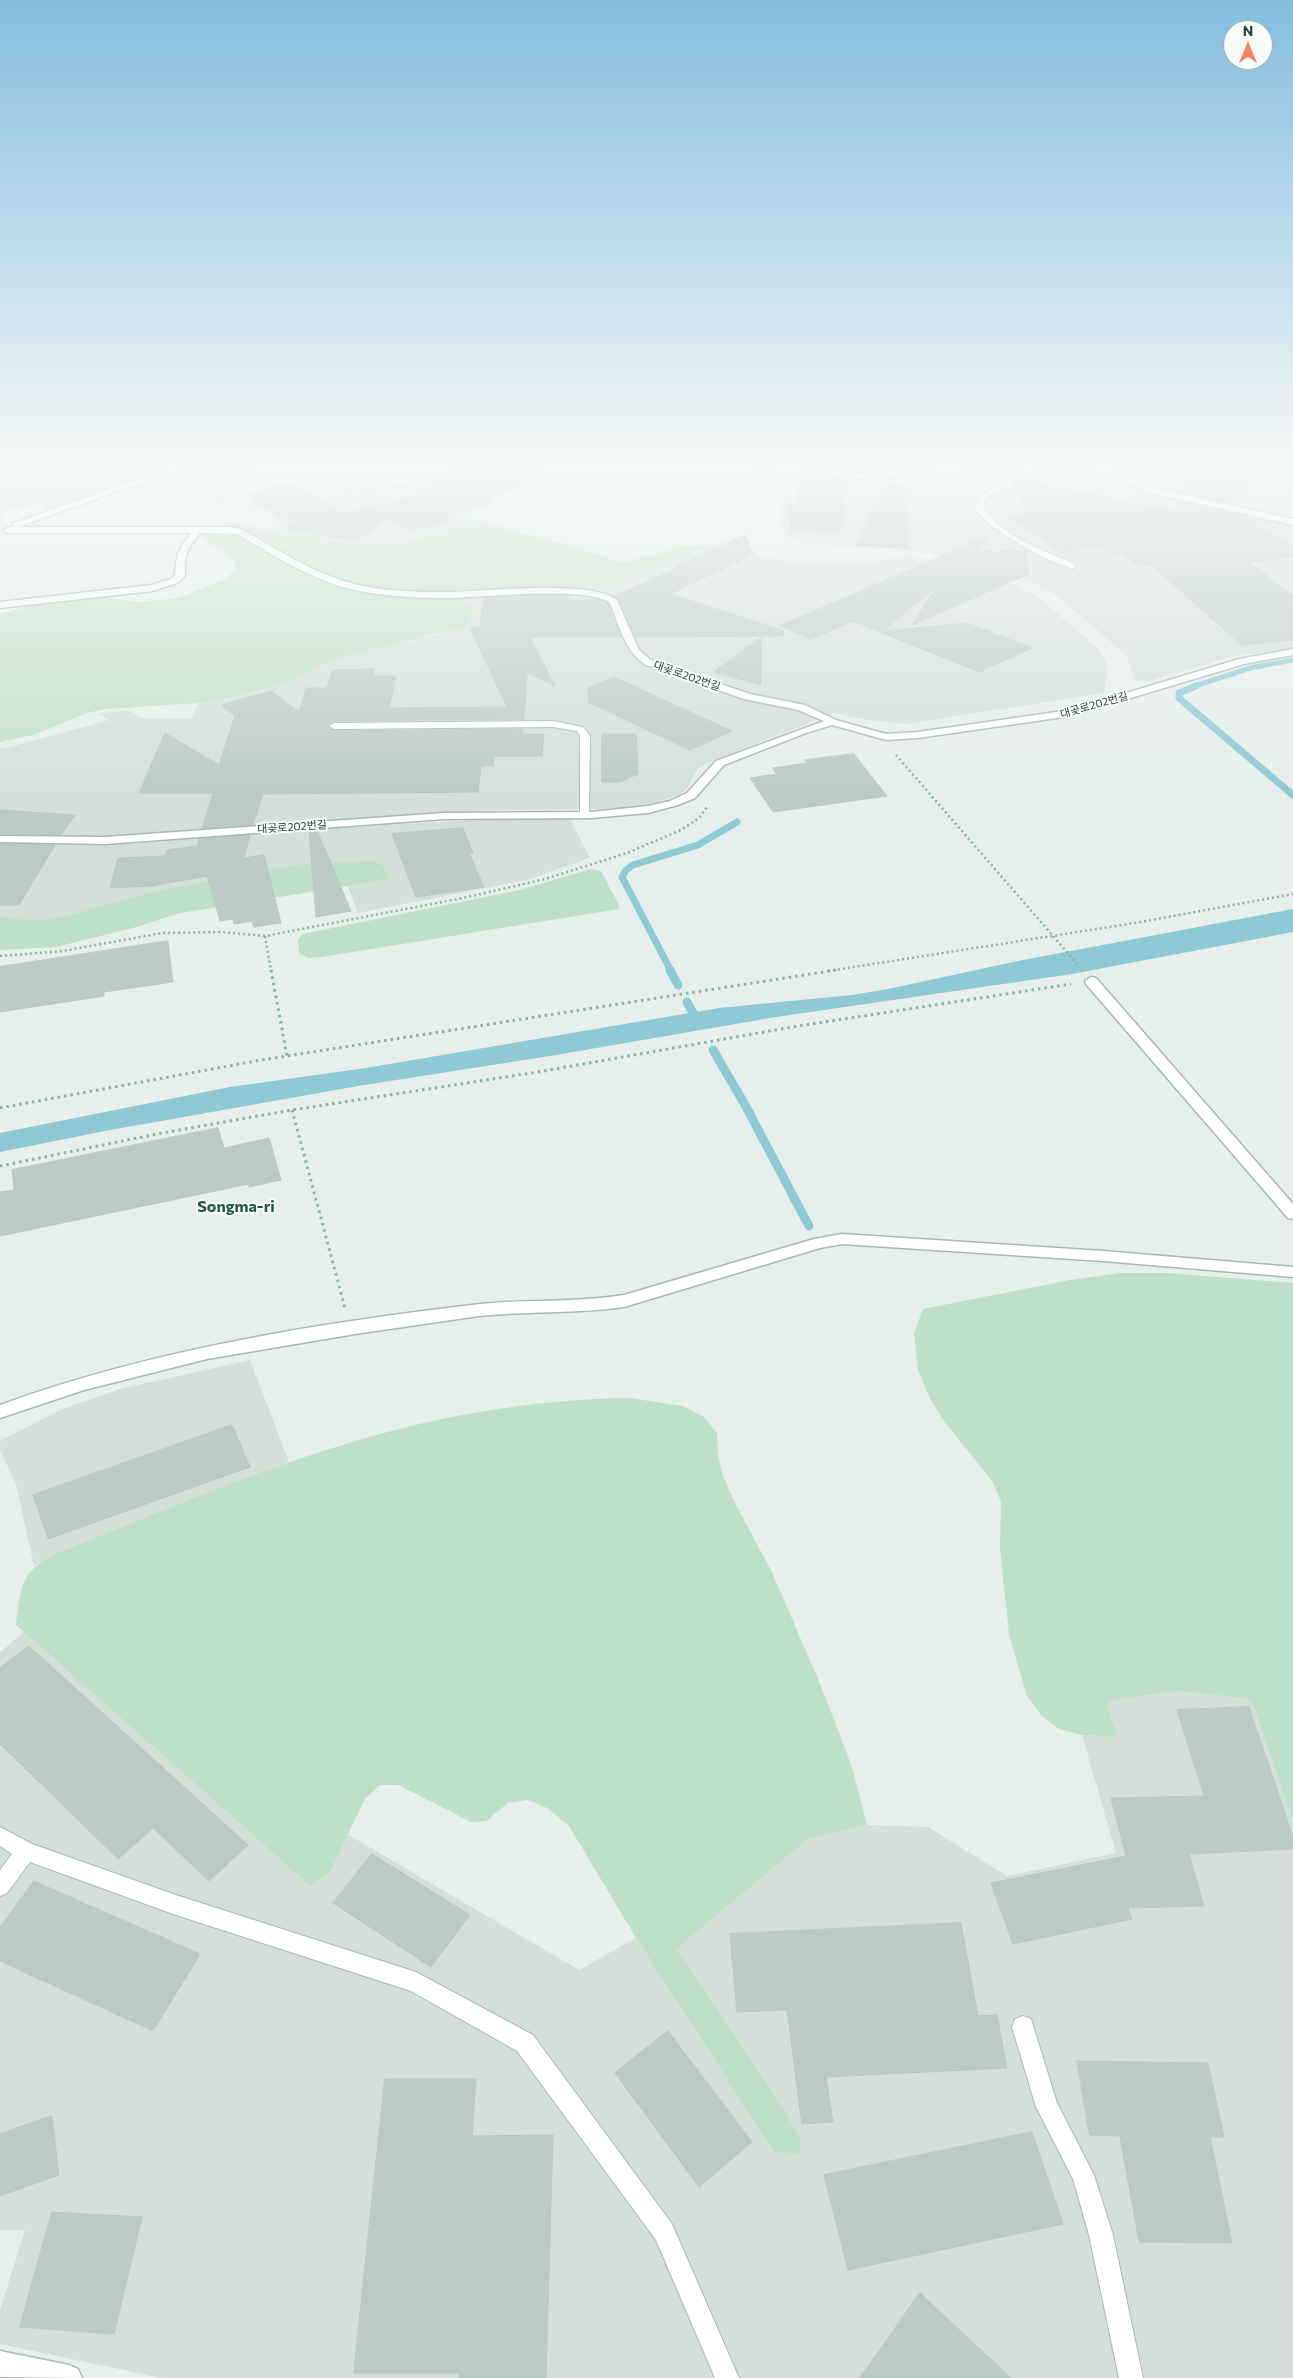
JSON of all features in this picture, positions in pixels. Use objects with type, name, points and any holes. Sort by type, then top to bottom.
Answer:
[{"type":"street","points":[[0,606],[152,588],[164,585],[180,575]]},
{"type":"street","name":"대곶로202번길","points":[[321,575],[342,584],[361,588],[446,595],[595,593],[612,598],[634,650],[638,657],[649,663],[749,697],[802,706],[818,712],[832,722],[886,737],[918,735],[1071,713],[1242,661],[1293,652]]},
{"type":"street","name":"대곶로202번길","points":[[0,838],[56,842],[140,840],[278,827],[444,816],[634,812],[660,807],[694,794],[702,787],[708,772],[720,763],[802,731],[832,722]]},
{"type":"street","points":[[1091,981],[1293,1214]]},
{"type":"street","points":[[0,1412],[65,1389],[136,1369],[224,1349],[351,1328],[501,1308],[603,1305],[633,1298],[819,1243],[842,1240],[1103,1256],[1293,1272]]},
{"type":"street","points":[[0,2364],[69,2378]]},
{"type":"lane","points":[[334,726],[552,724],[580,729],[585,736],[585,814]]},
{"type":"lane","points":[[0,1836],[26,1850],[176,1905],[416,1982],[525,2043],[664,2232],[727,2378]]},
{"type":"lane","points":[[0,1886],[26,1850]]},
{"type":"lane","points":[[1023,2027],[1047,2107],[1083,2175],[1101,2235],[1131,2378]]},
{"type":"path","points":[[886,737],[891,750],[1091,981]]},
{"type":"path","points":[[0,956],[63,952],[162,933],[221,932],[265,936],[530,883],[635,850],[696,823],[705,812],[707,803],[702,787]]},
{"type":"path","points":[[0,1108],[287,1056],[1135,923],[1293,894]]},
{"type":"path","points":[[265,936],[287,1056]]},
{"type":"path","points":[[0,1166],[162,1133],[292,1110],[538,1072],[798,1026],[1091,981]]},
{"type":"path","points":[[292,1110],[351,1328]]},
{"type":"shaded area","points":[[637,575],[988,575],[1003,579],[1031,593],[1047,604],[1102,653],[1107,667],[1104,693],[906,724],[867,720],[835,713],[701,766],[694,774],[688,787],[680,795],[641,806],[608,809],[488,810],[432,813],[118,836],[0,835],[0,748],[7,748],[109,720],[98,713],[130,711],[142,718],[192,718],[198,703],[235,697],[281,684],[333,660],[439,634],[452,593],[483,590],[606,588]]},
{"type":"shaded area","points":[[1013,575],[1293,575],[1293,649],[1235,656],[1148,681],[1134,680],[1127,656],[1058,596]]},
{"type":"shaded area","points":[[512,818],[570,819],[590,858],[527,880],[358,913],[348,886],[391,879],[382,864],[151,892],[45,920],[28,920],[0,916],[0,843],[45,845],[130,844],[313,829]]},
{"type":"shaded area","points":[[250,1360],[289,1462],[50,1556],[34,1566],[16,1484],[0,1450],[0,1441],[60,1410],[120,1389]]},
{"type":"shaded area","points":[[24,1632],[310,1886],[329,1874],[347,1834],[579,1970],[636,1938],[774,2152],[800,2154],[800,2136],[726,2021],[676,1949],[808,1839],[867,1825],[928,1827],[1007,1876],[1116,1853],[1082,1735],[1118,1737],[1106,1701],[1176,1691],[1251,1699],[1293,1821],[1293,2378],[162,2378],[0,2344],[0,2310],[25,2230],[0,2230],[0,1652]]},
{"type":"green space","points":[[230,575],[637,575],[606,588],[483,590],[453,593],[472,609],[469,621],[462,627],[333,660],[281,684],[235,697],[198,703],[105,709],[87,713],[33,735],[0,742],[0,614],[25,607],[86,598],[103,597],[138,602],[178,598],[226,579]]},
{"type":"green space","points":[[371,861],[382,864],[391,879],[180,913],[133,928],[56,947],[0,950],[0,916],[28,920],[45,920],[151,892],[297,865]]},
{"type":"green space","points":[[591,869],[601,871],[619,905],[619,909],[322,957],[309,958],[299,953],[298,940],[303,934],[520,890]]},
{"type":"green space","points":[[1120,1273],[1168,1273],[1293,1283],[1293,1821],[1251,1699],[1176,1691],[1106,1701],[1118,1737],[1082,1735],[1059,1729],[1042,1716],[1027,1696],[1009,1635],[1000,1548],[1001,1502],[993,1482],[946,1424],[929,1397],[918,1369],[914,1333],[923,1309],[1070,1280]]},
{"type":"green space","points":[[630,1398],[683,1406],[704,1417],[717,1433],[718,1455],[723,1476],[736,1505],[771,1570],[821,1686],[852,1767],[867,1825],[808,1839],[676,1949],[726,2021],[800,2136],[800,2154],[774,2152],[636,1938],[569,1826],[547,1808],[528,1800],[508,1803],[486,1821],[471,1822],[398,1785],[380,1785],[365,1799],[329,1874],[310,1886],[16,1625],[21,1593],[26,1577],[50,1556],[254,1475],[338,1446],[441,1419],[535,1404]]},
{"type":"water","points":[[1293,909],[1293,932],[1072,974],[776,1017],[550,1056],[358,1086],[105,1131],[0,1152],[0,1133],[230,1087],[366,1068],[719,1008],[852,995],[888,989],[1018,961]]},
{"type":"building","points":[[661,575],[710,575],[670,594],[784,631],[783,636],[635,637],[619,599],[614,597]]},
{"type":"building","points":[[898,575],[1027,575],[912,625],[938,585],[883,631],[967,623],[1032,648],[979,672],[853,621],[809,640],[810,638],[780,626]]},
{"type":"building","points":[[1162,575],[1266,575],[1293,596],[1293,640],[1242,645]]},
{"type":"building","points":[[568,596],[569,600],[599,600],[609,604],[621,637],[530,637],[555,686],[527,673],[524,719],[334,721],[327,725],[334,731],[523,729],[523,734],[544,734],[542,756],[494,756],[493,766],[481,766],[478,792],[263,794],[253,825],[202,828],[213,793],[139,793],[165,733],[219,765],[235,716],[221,705],[271,691],[299,712],[306,688],[327,688],[333,670],[374,669],[373,676],[396,676],[389,708],[507,707],[470,628],[480,627],[484,598]]},
{"type":"building","points":[[761,638],[761,685],[714,672]]},
{"type":"building","points":[[614,677],[732,731],[690,750],[588,702],[588,688]]},
{"type":"building","points":[[602,734],[636,734],[638,774],[620,782],[602,782]]},
{"type":"building","points":[[854,754],[887,796],[773,812],[750,778],[777,774],[772,768],[807,763],[805,760]]},
{"type":"building","points":[[0,810],[75,815],[61,835],[0,834]]},
{"type":"building","points":[[463,828],[473,853],[469,853],[484,887],[416,897],[392,834]]},
{"type":"building","points":[[317,830],[351,911],[316,917],[309,831]]},
{"type":"building","points":[[250,835],[244,858],[264,855],[281,923],[254,927],[252,921],[234,924],[233,919],[220,921],[207,876],[151,886],[110,888],[118,858],[165,856],[167,850],[197,846],[199,839]]},
{"type":"building","points":[[0,844],[55,845],[19,905],[0,905]]},
{"type":"building","points":[[168,941],[173,982],[104,992],[104,996],[0,1012],[0,967]]},
{"type":"building","points":[[218,1128],[224,1148],[269,1138],[281,1180],[249,1187],[249,1184],[0,1236],[0,1192],[14,1190],[12,1170]]},
{"type":"building","points":[[232,1425],[250,1467],[48,1539],[33,1495]]},
{"type":"building","points":[[29,1646],[248,1845],[209,1881],[153,1828],[118,1859],[0,1744],[0,1668]]},
{"type":"building","points":[[1249,1707],[1293,1837],[1293,1849],[1189,1854],[1204,1906],[1128,1908],[1132,1919],[1013,1944],[991,1883],[1126,1856],[1111,1798],[1204,1796],[1177,1710]]},
{"type":"building","points":[[372,1854],[470,1915],[431,1967],[333,1903]]},
{"type":"building","points":[[34,1881],[200,1954],[153,2031],[0,1961],[0,1928]]},
{"type":"building","points":[[961,1923],[978,2016],[997,2015],[1007,2068],[826,2077],[833,2122],[802,2124],[787,2010],[737,2012],[730,1934]]},
{"type":"building","points":[[668,2031],[752,2142],[699,2187],[615,2073]]},
{"type":"building","points":[[1077,2061],[1208,2063],[1224,2137],[1210,2137],[1232,2243],[1139,2242],[1120,2136],[1090,2135]]},
{"type":"building","points":[[385,2079],[476,2079],[472,2136],[553,2135],[546,2378],[459,2378],[459,2373],[354,2373]]},
{"type":"building","points":[[52,2116],[59,2175],[0,2196],[0,2134]]},
{"type":"building","points":[[1032,2132],[1063,2224],[848,2270],[824,2175]]},
{"type":"building","points":[[52,2212],[142,2217],[114,2334],[20,2327]]},
{"type":"building","points":[[920,2293],[1011,2378],[860,2378]]},
{"type":"waterway","points":[[1192,687],[1250,668],[1293,660]]},
{"type":"waterway","points":[[1196,686],[1179,693],[1179,698],[1293,795]]},
{"type":"waterway","points":[[671,971],[622,877],[626,870],[633,865],[698,845],[737,822]]},
{"type":"waterway","points":[[670,970],[678,985]]},
{"type":"waterway","points":[[687,1002],[698,1022]]},
{"type":"waterway","points":[[713,1050],[744,1103],[809,1226]]},
{"type":"district","name":"Songma-ri","points":[[236,1207]]}]
